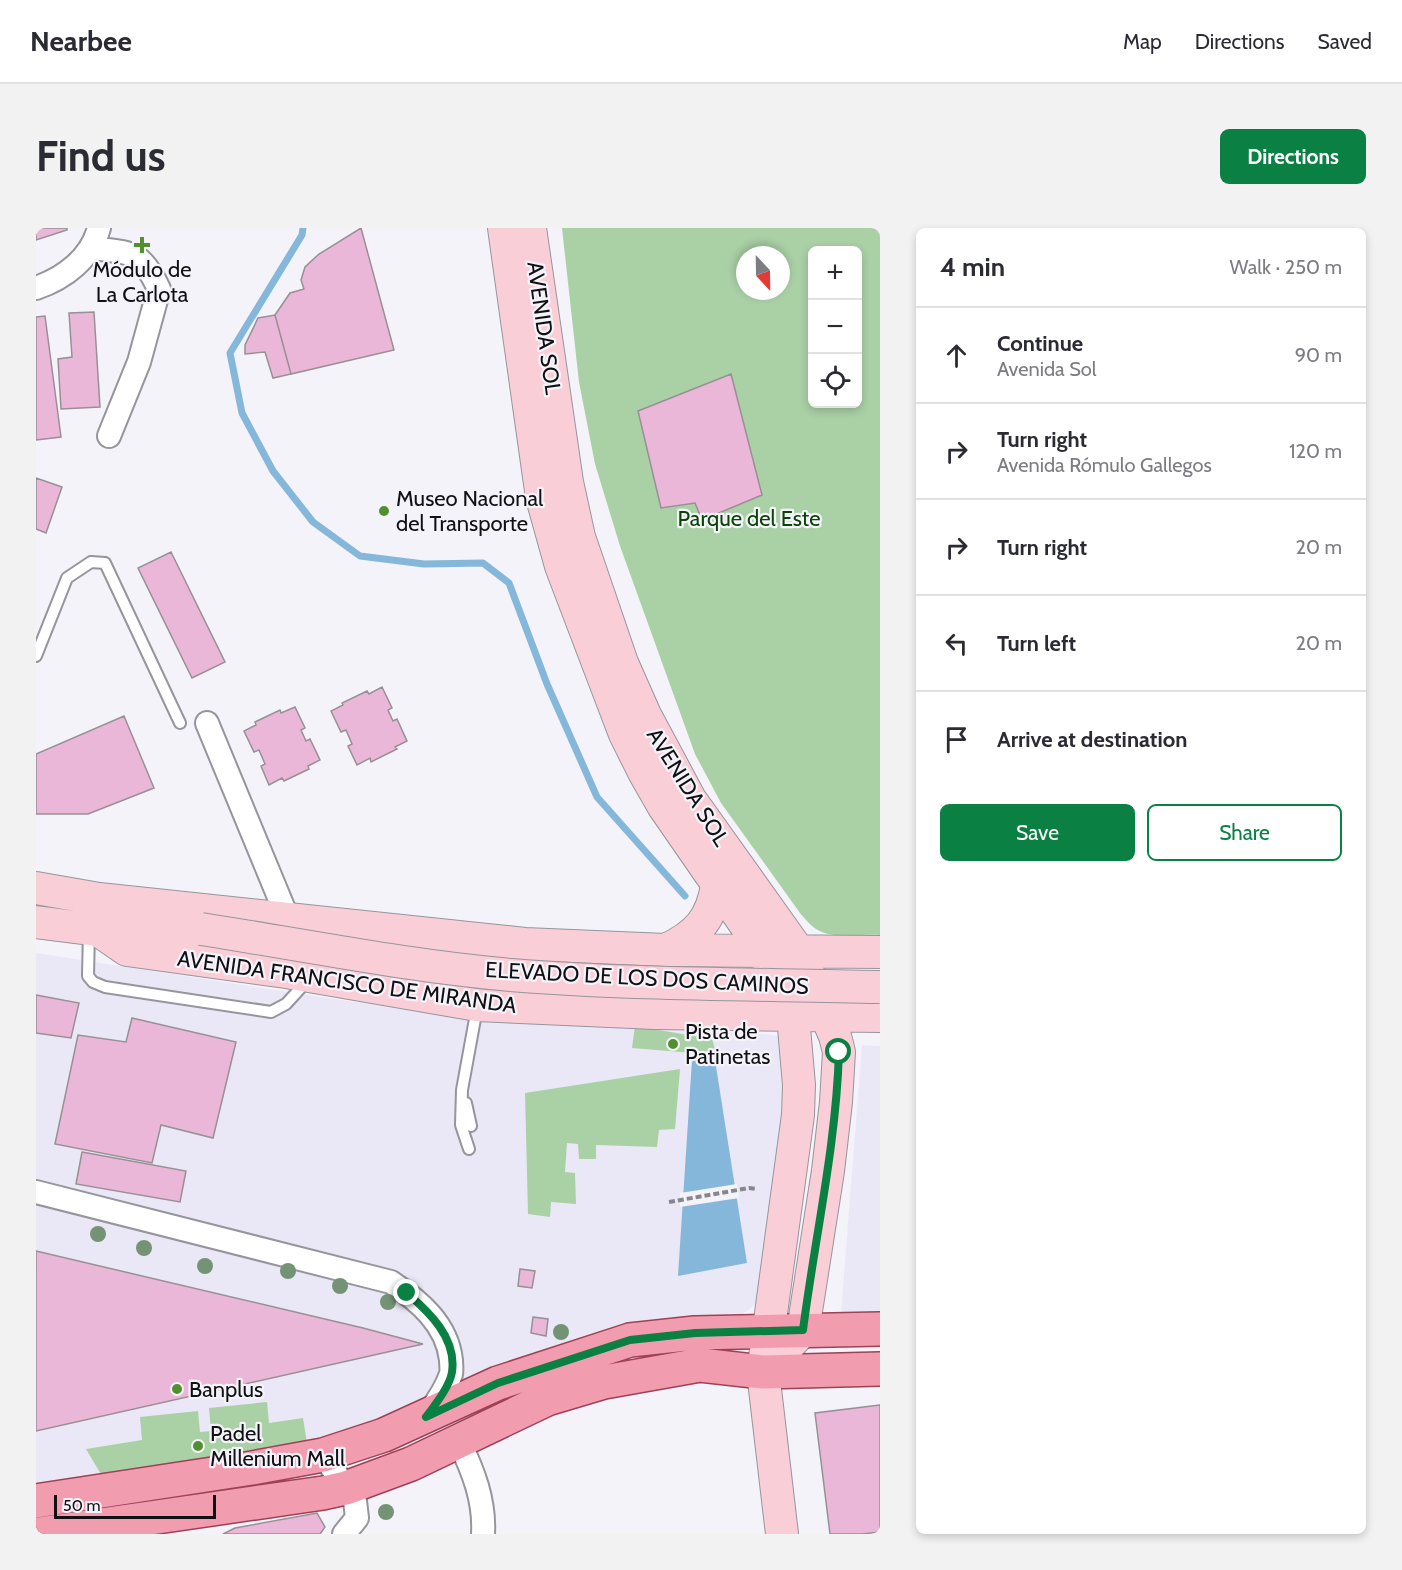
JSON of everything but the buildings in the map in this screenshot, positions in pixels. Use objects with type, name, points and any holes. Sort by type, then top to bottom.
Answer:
[{"type":"main road","name":"AVENIDA SOL","points":[[504,228],[510,286],[542,498],[561,566],[626,734],[644,772],[664,807],[763,951],[793,1017],[799,1085],[798,1115],[763,1372],[782,1534]]},
{"type":"main road","name":"AVENIDA SOL","points":[[531,228],[567,482],[579,537],[618,654],[645,715],[690,799],[799,952],[836,1036],[839,1052],[836,1102],[828,1171],[803,1330]]},
{"type":"main road","points":[[661,949],[685,941],[699,928],[715,900],[717,885]]},
{"type":"main road","points":[[36,888],[99,899],[525,944],[661,949],[875,952]]},
{"type":"main road","name":"ELEVADO DE LOS DOS CAMINOS","points":[[99,899],[201,929],[417,963],[509,974],[591,980],[880,987]]},
{"type":"main road","name":"AVENIDA FRANCISCO DE MIRANDA","points":[[36,922],[94,929],[128,950],[311,977],[477,1005],[793,1017],[880,1016]]},
{"type":"main road","name":"ELEVADO DE LOS DOS CAMINOS","points":[[94,929],[201,929]]},
{"type":"main road","points":[[655,1013],[680,1004],[684,997],[685,987],[680,973],[661,949]]},
{"type":"main road","points":[[875,952],[849,970],[837,983],[837,999],[841,1007],[849,1011],[860,1015],[880,1016]]},
{"type":"main road","points":[[36,1501],[323,1455],[384,1435],[426,1417],[520,1369],[630,1340],[695,1333],[880,1329]]},
{"type":"main road","points":[[763,1372],[803,1330]]},
{"type":"main road","points":[[39,1534],[93,1530],[346,1488],[411,1464],[547,1399],[604,1382],[700,1365],[763,1372],[880,1370]]},
{"type":"street","points":[[36,288],[67,272],[95,238],[144,262],[159,289],[140,362],[109,436]]},
{"type":"street","points":[[207,723],[288,919]]},
{"type":"street","points":[[36,1192],[391,1282],[433,1317],[444,1333],[450,1350],[452,1372],[441,1396],[426,1417]]},
{"type":"street","points":[[459,1441],[482,1502],[483,1534]]},
{"type":"street","points":[[323,1455],[354,1501],[350,1529]]},
{"type":"lane","points":[[36,656],[66,579],[91,562],[105,563],[180,723]]},
{"type":"lane","points":[[94,929],[88,976],[93,982],[105,987],[271,1012],[286,1004],[311,977]]},
{"type":"lane","points":[[469,1149],[461,1125],[462,1090],[477,1005]]},
{"type":"lane","points":[[462,1090],[471,1126]]},
{"type":"path","points":[[669,1202],[749,1188],[758,1189]]},
{"type":"shaded area","points":[[36,953],[334,999],[495,1021],[777,1036],[786,1048],[789,1063],[759,1300],[740,1315],[716,1320],[366,1434],[36,1491]]},
{"type":"shaded area","points":[[862,1045],[880,1046],[880,1315],[841,1313]]},
{"type":"green space","name":"Parque del Este","points":[[562,228],[880,228],[880,935],[835,935],[813,927],[800,913],[721,803],[695,754],[620,546],[595,464],[579,382]]},
{"type":"green space","name":"Pista de Patinetas","points":[[635,1026],[712,1039],[717,1055],[632,1048]]},
{"type":"green space","points":[[680,1069],[675,1129],[659,1130],[657,1147],[596,1145],[596,1159],[579,1159],[578,1144],[567,1143],[565,1172],[575,1173],[576,1204],[551,1202],[550,1217],[528,1214],[525,1093]]},
{"type":"green space","name":"Padel Millenium Mall","points":[[267,1402],[269,1423],[303,1418],[307,1443],[102,1476],[86,1449],[142,1440],[140,1417],[198,1411],[200,1432],[211,1431],[209,1408]]},
{"type":"water","points":[[692,1060],[715,1060],[747,1263],[678,1276]]},
{"type":"pier","points":[[737,1184],[739,1198],[680,1207],[680,1193]]},
{"type":"waterway","points":[[303,228],[302,235],[230,353],[242,413],[273,471],[313,522],[360,556],[424,564],[483,563],[509,583],[547,684],[597,797],[685,896]]},
{"type":"place","name":"Módulo de La Carlota","points":[[142,245]]},
{"type":"place","name":"Museo Nacional del Transporte","points":[[384,511]]},
{"type":"place","name":"Pista de Patinetas","points":[[673,1044]]},
{"type":"place","name":"Banplus","points":[[177,1389]]},
{"type":"place","name":"Padel Millenium Mall","points":[[198,1446]]},
{"type":"route","points":[[407,1293],[433,1317],[444,1333],[450,1350],[452,1372],[441,1396],[426,1417],[498,1383],[630,1340],[695,1333],[803,1330],[828,1171],[839,1052]]}]
